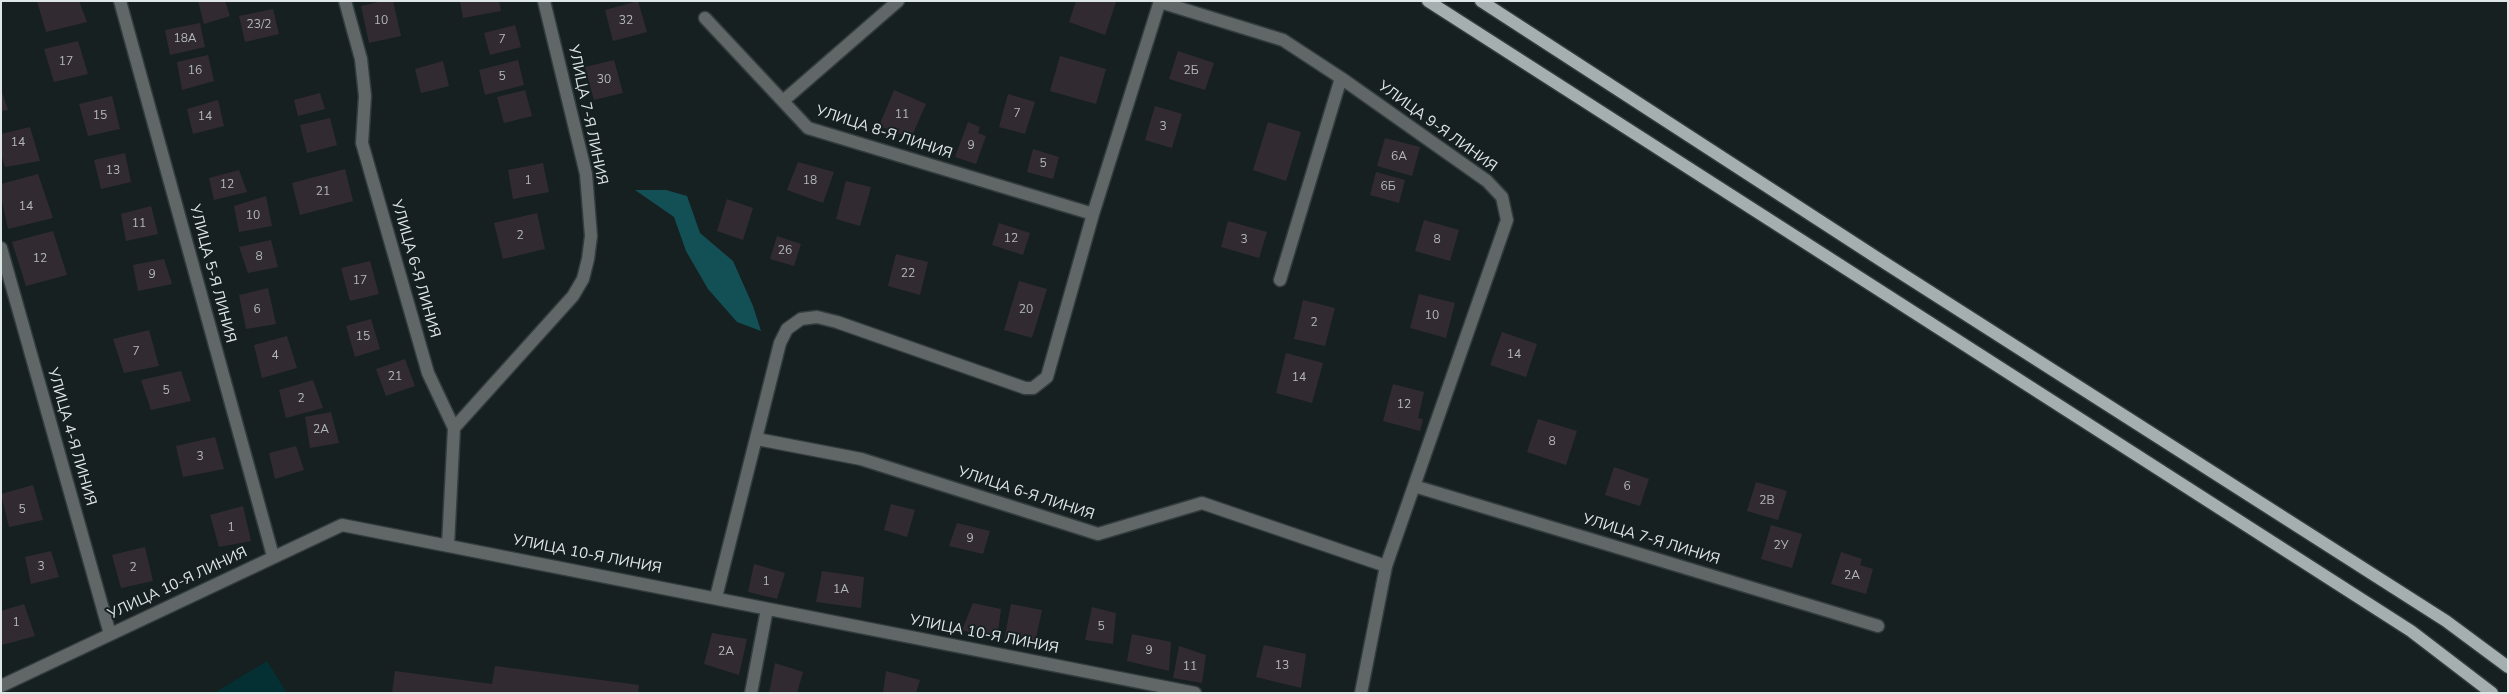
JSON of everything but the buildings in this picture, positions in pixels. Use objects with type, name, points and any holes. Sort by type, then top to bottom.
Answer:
[{"type":"main road","points":[[1428,1],[2411,631],[2492,693]]},
{"type":"main road","points":[[1481,1],[1877,258],[2446,621],[2508,667]]},
{"type":"street","name":"УЛИЦА 5-Я ЛИНИЯ","points":[[120,1],[273,556]]},
{"type":"street","name":"УЛИЦА 6-Я ЛИНИЯ","points":[[345,1],[361,59],[365,96],[362,142],[428,373],[454,428],[448,544]]},
{"type":"street","name":"УЛИЦА 7-Я ЛИНИЯ","points":[[454,428],[573,296],[583,279],[588,259],[591,236],[586,174],[544,1]]},
{"type":"street","points":[[783,101],[898,1]]},
{"type":"street","points":[[716,597],[780,343],[788,330],[802,319],[817,317],[838,322],[1025,388],[1033,388],[1041,383],[1051,369],[1093,214],[1160,2]]},
{"type":"street","name":"УЛИЦА 9-Я ЛИНИЯ","points":[[1160,2],[1283,40],[1486,181],[1502,197],[1507,220],[1386,566]]},
{"type":"street","name":"УЛИЦА 8-Я ЛИНИЯ","points":[[705,18],[808,128],[1093,214]]},
{"type":"street","points":[[1280,280],[1340,78]]},
{"type":"street","name":"УЛИЦА 4-Я ЛИНИЯ","points":[[1,248],[110,634]]},
{"type":"street","name":"УЛИЦА 6-Я ЛИНИЯ","points":[[757,439],[861,459],[1098,534],[1202,503],[1386,566]]},
{"type":"street","name":"УЛИЦА 7-Я ЛИНИЯ","points":[[1414,486],[1878,626]]},
{"type":"street","name":"УЛИЦА 10-Я ЛИНИЯ","points":[[1,686],[342,525],[448,544],[1195,693]]},
{"type":"street","points":[[1361,693],[1386,566]]},
{"type":"street","points":[[751,693],[767,609]]},
{"type":"shaded area","points":[[635,190],[666,190],[687,196],[700,233],[733,261],[753,306],[761,331],[737,322],[708,289],[686,251],[674,217]]},
{"type":"shaded area","points":[[267,661],[287,693],[214,693]]}]
